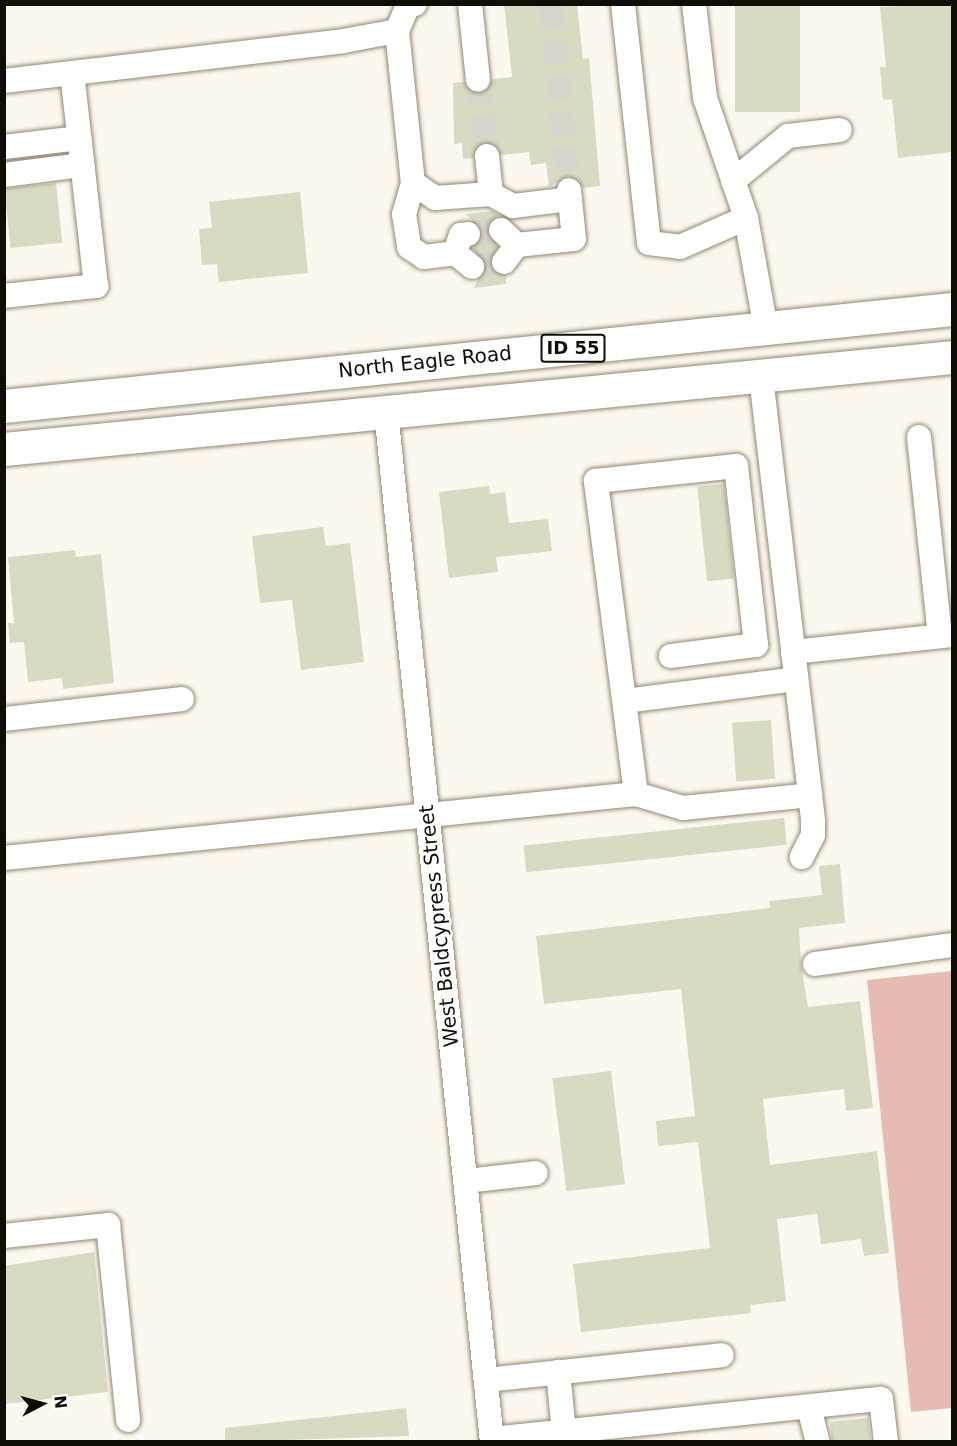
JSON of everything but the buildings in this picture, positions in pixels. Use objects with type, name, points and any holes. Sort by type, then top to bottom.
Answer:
[{"type":"highway","name":"North Eagle Road","points":[[4,406],[952,309]]},
{"type":"highway","points":[[386,411],[407,386],[767,348],[848,320]]},
{"type":"highway","name":"ID 55","points":[[8,448],[221,432],[386,411],[952,357]]},
{"type":"highway","points":[[8,448],[83,424],[354,396],[381,366]]},
{"type":"street","points":[[415,4],[408,5],[397,31],[413,183],[404,214],[409,247],[424,257],[465,252]]},
{"type":"street","points":[[470,4],[478,80]]},
{"type":"street","points":[[623,4],[649,243],[680,247],[746,218]]},
{"type":"street","points":[[694,4],[705,98],[746,218],[766,329]]},
{"type":"street","points":[[4,81],[397,31]]},
{"type":"street","points":[[4,296],[96,286],[72,73]]},
{"type":"street","points":[[733,182],[788,136],[840,130]]},
{"type":"street","points":[[4,133],[80,145]]},
{"type":"street","points":[[4,147],[80,145]]},
{"type":"street","points":[[4,162],[80,145]]},
{"type":"street","points":[[4,175],[80,145]]},
{"type":"street","points":[[487,156],[491,194]]},
{"type":"street","points":[[413,183],[435,198],[491,194],[513,206],[570,195],[574,239],[507,246]]},
{"type":"street","points":[[761,377],[810,795],[813,835],[802,857]]},
{"type":"street","name":"West Baldcypress Street","points":[[386,411],[492,1440]]},
{"type":"street","points":[[793,652],[946,636],[919,438]]},
{"type":"street","points":[[636,794],[596,481],[736,466],[756,645],[671,656]]},
{"type":"street","points":[[625,701],[796,679]]},
{"type":"street","points":[[4,719],[182,699]]},
{"type":"street","points":[[4,858],[636,794],[683,808],[810,795]]},
{"type":"street","points":[[815,964],[952,945]]},
{"type":"street","points":[[466,1181],[536,1173]]},
{"type":"street","points":[[4,1236],[108,1225],[128,1420]]},
{"type":"street","points":[[486,1380],[722,1355]]},
{"type":"street","points":[[558,1372],[564,1432]]},
{"type":"street","points":[[492,1440],[881,1399],[886,1442]]},
{"type":"street","points":[[809,1407],[818,1442]]},
{"type":"shaded area","points":[[952,971],[952,1408],[911,1412],[867,980]]},
{"type":"tunnel","points":[[551,4],[569,190]]},
{"type":"tunnel","points":[[478,80],[487,156]]},
{"type":"tunnel","points":[[468,234],[501,230]]},
{"type":"tunnel","points":[[472,267],[504,262]]}]
